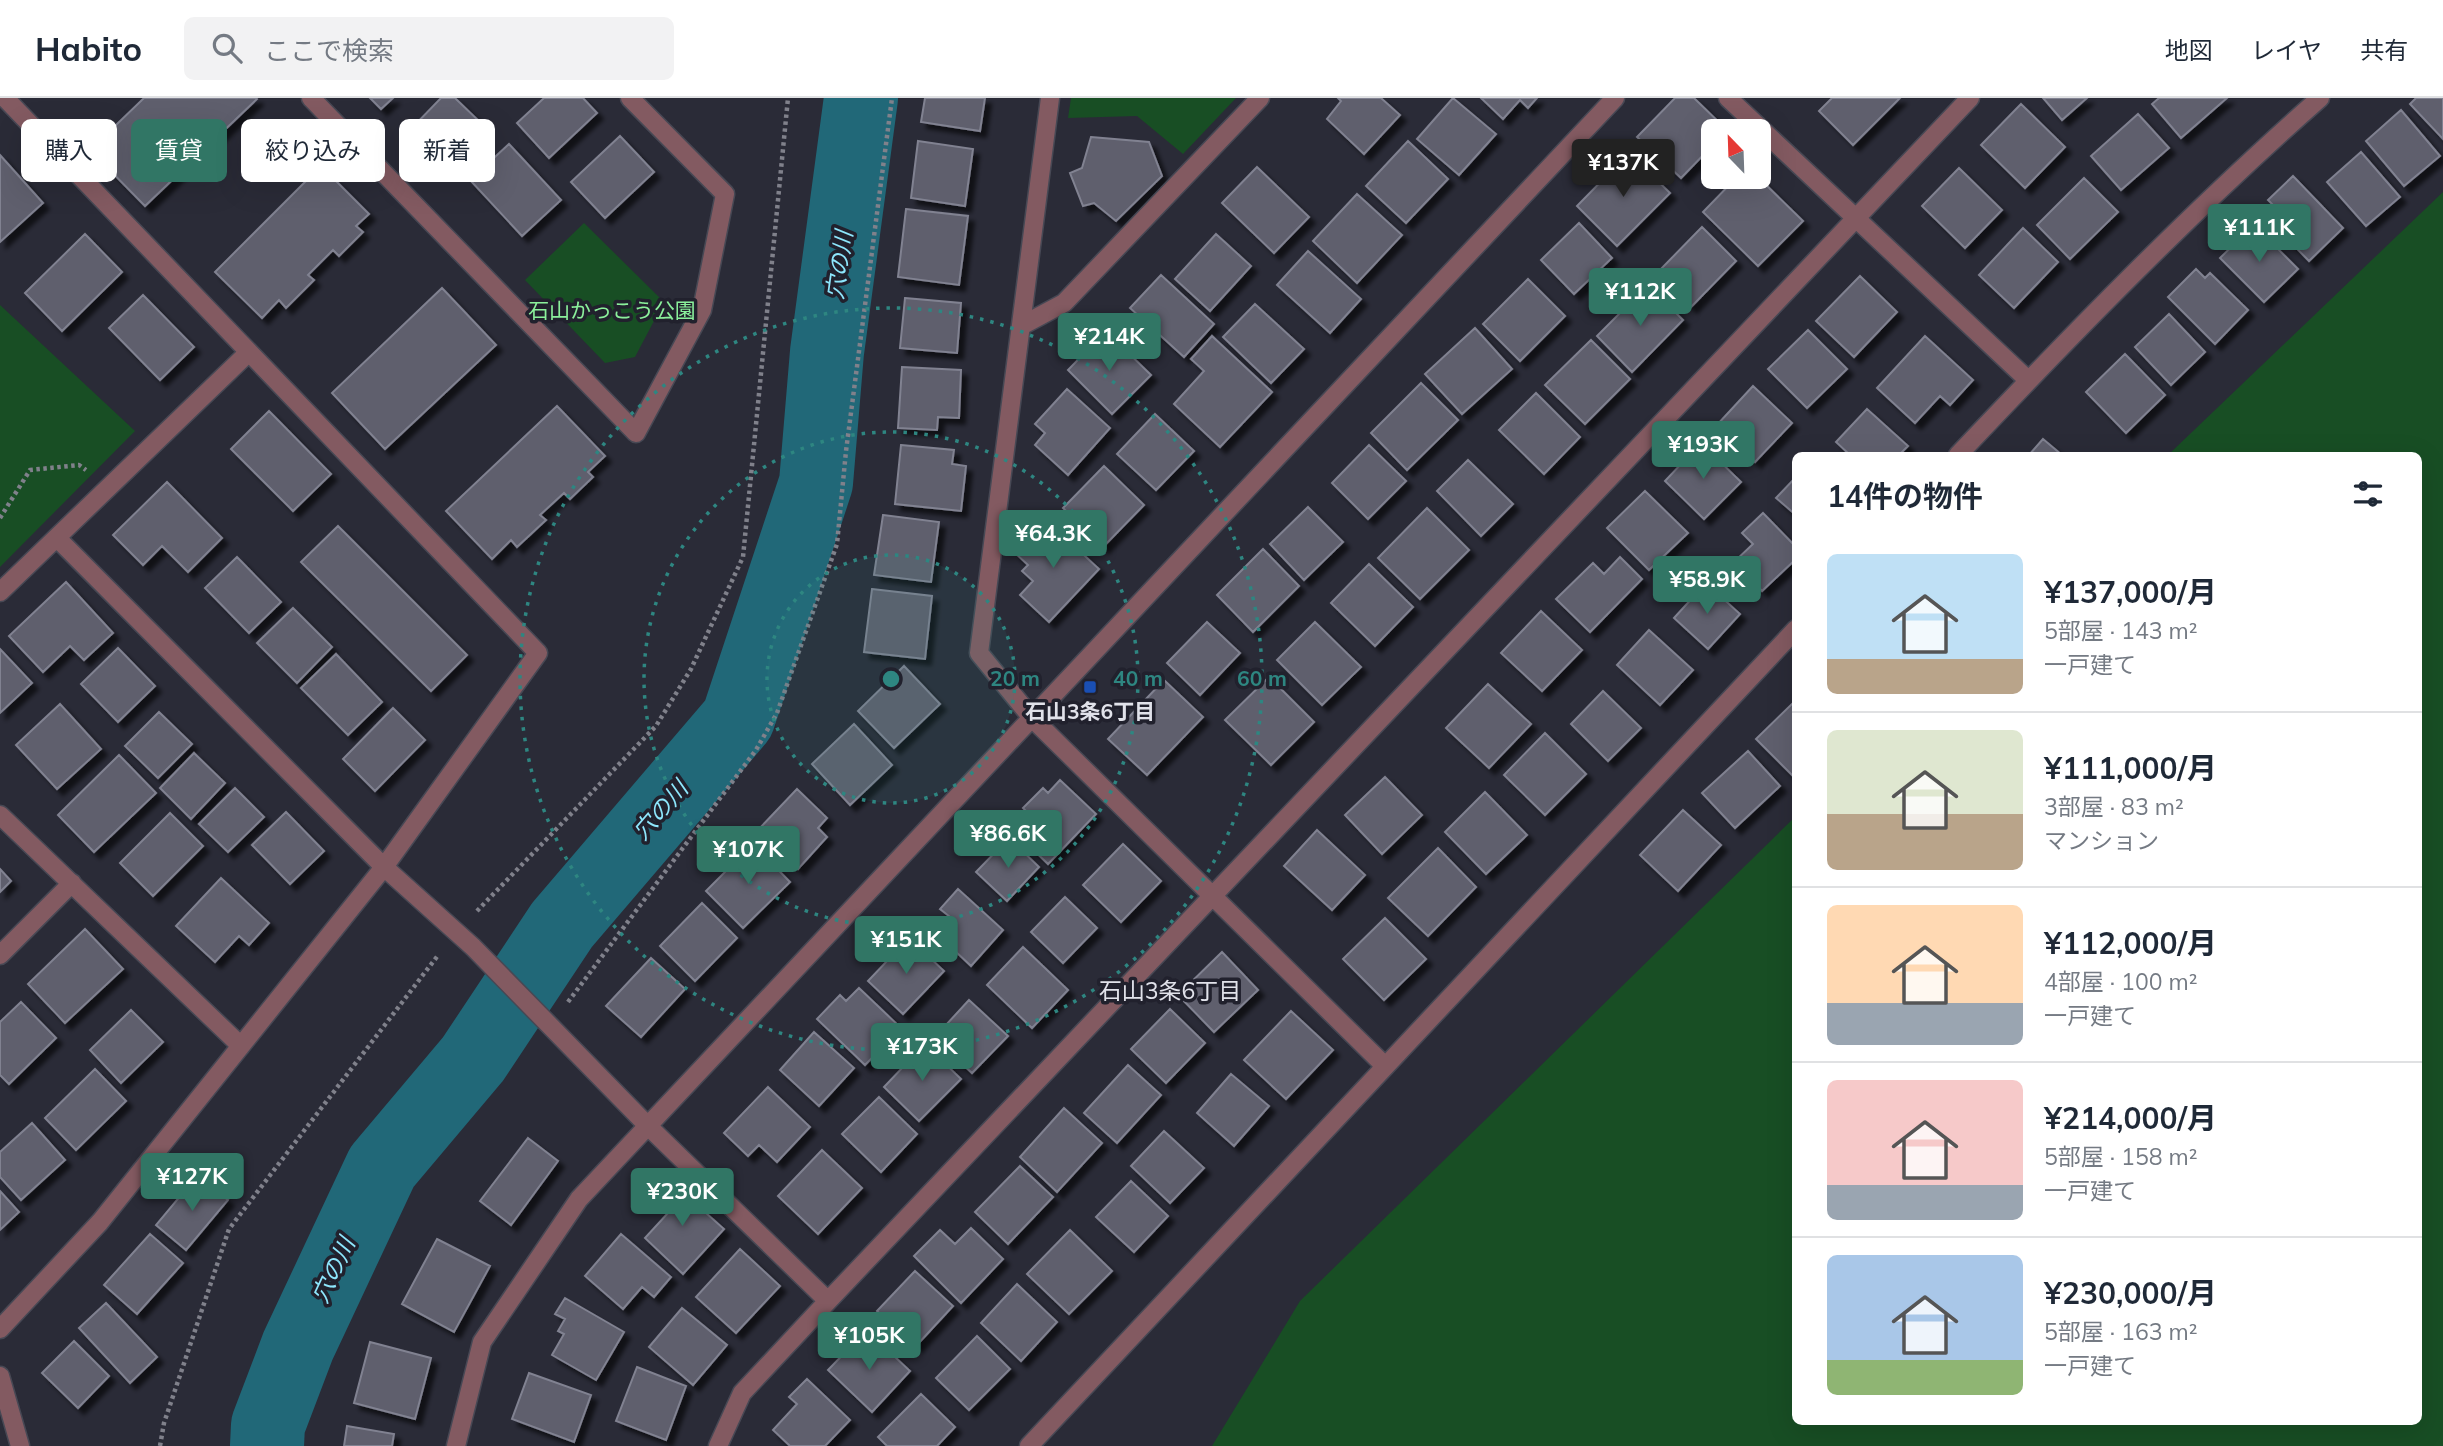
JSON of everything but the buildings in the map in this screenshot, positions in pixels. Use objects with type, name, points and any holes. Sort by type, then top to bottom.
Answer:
[{"type":"street","points":[[0,1329],[100,1222],[242,1046],[384,867],[538,653],[5,98]]},
{"type":"street","points":[[311,98],[636,433],[702,310],[725,194],[630,98]]},
{"type":"street","points":[[1050,98],[979,653],[1032,718],[1385,1066]]},
{"type":"street","points":[[1021,326],[1064,303],[1260,98]]},
{"type":"street","points":[[456,1446],[482,1342],[579,1199],[1615,98]]},
{"type":"street","points":[[1728,98],[2028,380]]},
{"type":"street","points":[[718,1446],[742,1394],[828,1301],[1970,98]]},
{"type":"street","points":[[1961,452],[2028,380],[2255,155],[2320,98]]},
{"type":"street","points":[[0,592],[249,352]]},
{"type":"street","points":[[57,538],[384,867],[473,947],[648,1126],[828,1301]]},
{"type":"street","points":[[1029,1446],[1792,633]]},
{"type":"street","points":[[0,815],[242,1046]]},
{"type":"street","points":[[0,955],[72,883]]},
{"type":"street","points":[[0,1376],[20,1446]]},
{"type":"path","points":[[160,1446],[164,1423],[229,1229],[456,932],[656,726],[691,669],[743,557],[788,98]]},
{"type":"path","points":[[551,1024],[756,750],[777,713],[837,544],[846,450],[892,98]]},
{"type":"path","points":[[0,518],[30,470],[79,465],[109,487]]},
{"type":"green space","points":[[1071,98],[1236,98],[1183,154],[1137,116],[1068,118]]},
{"type":"green space","points":[[2443,192],[2443,1446],[1212,1446],[1300,1301],[1792,820],[1792,1425],[2422,1425],[2422,452],[2171,452]]},
{"type":"green space","name":"石山かっこう公園","points":[[584,223],[664,302],[635,357],[605,363],[525,280]]},
{"type":"green space","points":[[0,305],[135,431],[0,567]]},
{"type":"waterway","name":"穴の川","points":[[267,1446],[268,1425],[298,1346],[382,1167],[473,1059],[562,925],[738,719],[816,483],[827,352],[861,98]]},
{"type":"place","name":"石山3条6丁目","points":[[1090,687]]},
{"type":"district","name":"石山3条6丁目","points":[[1170,990]]}]
